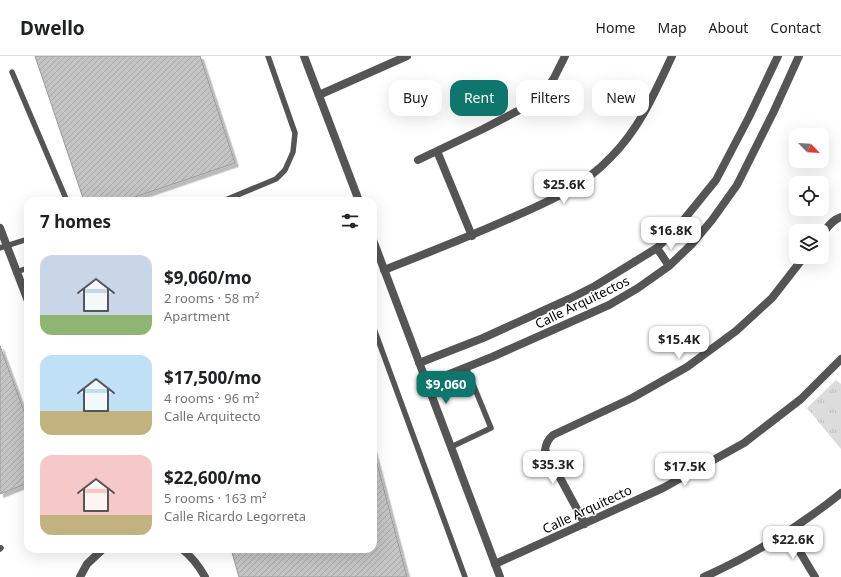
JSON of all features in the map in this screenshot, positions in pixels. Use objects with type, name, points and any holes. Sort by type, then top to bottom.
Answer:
[{"type":"street","points":[[304,56],[357,197]]},
{"type":"street","points":[[319,95],[407,56]]},
{"type":"street","points":[[418,160],[529,105],[544,93],[554,78],[565,56]]},
{"type":"street","points":[[384,270],[472,236],[557,198],[580,184],[611,158],[629,136],[645,112],[672,56]]},
{"type":"street","name":"Calle Arquitectos","points":[[419,363],[483,338],[569,299],[595,286],[657,248],[677,228],[716,180],[750,117],[778,56]]},
{"type":"street","name":"Calle Arquitectos","points":[[427,383],[551,332],[609,305],[638,288],[669,266],[692,244],[737,186],[799,56]]},
{"type":"street","points":[[438,151],[472,236]]},
{"type":"street","points":[[829,225],[841,217]]},
{"type":"street","points":[[0,228],[3,248],[16,272],[24,291]]},
{"type":"street","points":[[657,248],[669,266]]},
{"type":"street","points":[[377,251],[500,577]]},
{"type":"street","points":[[585,524],[545,450],[546,442],[549,438],[632,398],[699,358],[736,331],[772,298],[799,264]]},
{"type":"street","name":"Calle Arquitecto","points":[[495,564],[662,488],[744,443],[801,399],[841,359]]},
{"type":"street","points":[[708,576],[788,532],[841,493]]},
{"type":"street","points":[[788,532],[815,577]]},
{"type":"street","points":[[80,577],[87,564],[99,553]]},
{"type":"street","points":[[186,553],[199,566],[205,577]]},
{"type":"lane","points":[[233,197],[276,179],[285,170],[293,152],[295,133],[268,56]]},
{"type":"lane","points":[[12,72],[65,197]]},
{"type":"lane","points":[[3,248],[24,240]]},
{"type":"lane","points":[[16,272],[24,269]]},
{"type":"lane","points":[[377,337],[465,577]]},
{"type":"lane","points":[[451,447],[491,428],[466,367]]},
{"type":"green space","points":[[836,380],[841,384],[841,449],[807,408]]},
{"type":"building","points":[[35,56],[200,56],[235,163],[135,197],[83,197]]},
{"type":"building","points":[[0,346],[24,411],[24,485],[0,494]]},
{"type":"building","points":[[377,463],[407,577],[239,577],[232,553],[377,553]]}]
